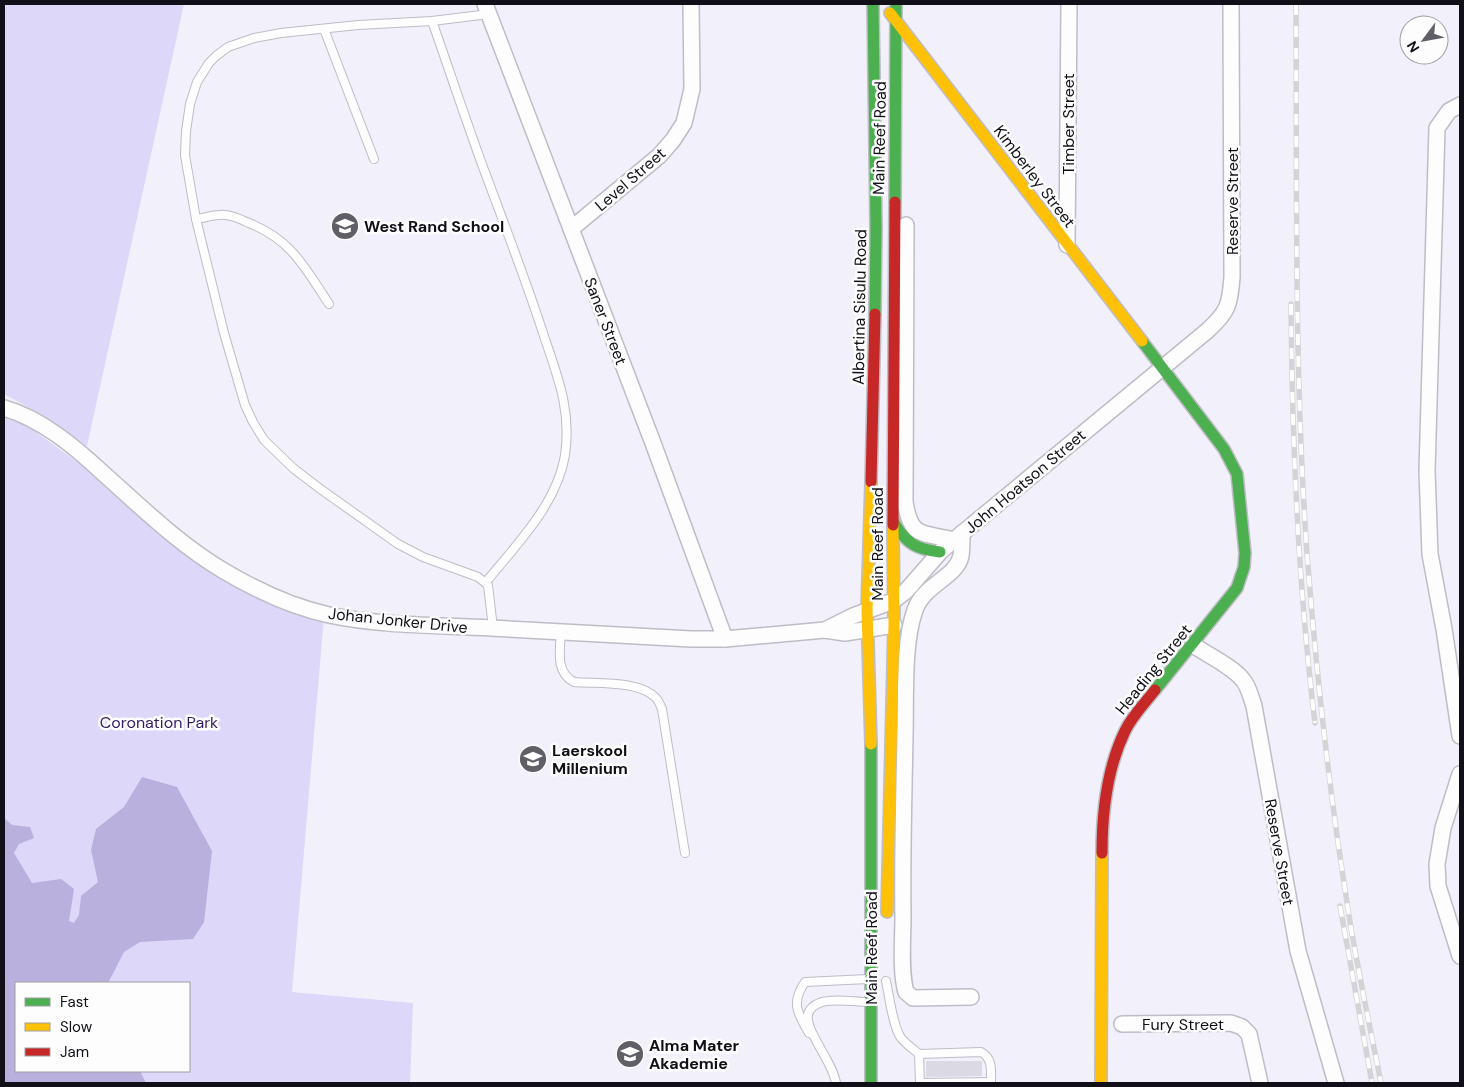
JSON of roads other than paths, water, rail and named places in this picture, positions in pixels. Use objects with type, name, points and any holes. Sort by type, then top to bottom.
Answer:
[{"type":"main road","name":"Albertina Sisulu Road","points":[[867,610],[876,228],[873,4]]},
{"type":"main road","name":"Kimberley Street","points":[[882,4],[897,21],[1162,368]]},
{"type":"main road","name":"Main Reef Road","points":[[887,924],[894,625],[893,445],[896,4]]},
{"type":"main road","name":"Heading Street","points":[[1101,1083],[1102,835],[1105,800],[1115,760],[1131,722],[1228,601],[1242,576],[1245,553],[1237,474],[1224,449],[1162,368]]},
{"type":"main road","points":[[894,523],[902,537],[913,546],[940,552]]},
{"type":"main road","name":"Main Reef Road","points":[[867,610],[872,776],[871,1083]]},
{"type":"main road","name":"Main Reef Road","points":[[886,976],[887,1036]]},
{"type":"street","name":"Level Street","points":[[571,229],[659,156],[684,123],[692,89],[691,4]]},
{"type":"street","name":"Timber Street","points":[[1067,245],[1069,4]]},
{"type":"street","name":"Reserve Street","points":[[1162,368],[1219,320],[1228,307],[1232,240],[1231,4]]},
{"type":"street","name":"Saner Street","points":[[487,9],[690,540],[725,639]]},
{"type":"street","points":[[1460,105],[1449,111],[1436,128],[1427,471],[1430,554],[1444,629],[1460,736]]},
{"type":"street","points":[[895,122],[904,132],[906,145],[905,502],[909,522],[913,528],[919,532],[958,537],[961,556],[954,569],[931,586],[923,596],[915,610],[910,631],[906,710],[902,887],[904,976],[906,992],[913,998],[971,996]]},
{"type":"street","name":"John Hoatson Street","points":[[893,601],[906,591],[940,552],[1162,368]]},
{"type":"street","name":"Johan Jonker Drive","points":[[4,408],[54,432],[188,547],[223,571],[252,587],[300,607],[328,615],[380,621],[691,639],[725,639],[825,630],[845,633],[894,625]]},
{"type":"street","name":"Johan Jonker Drive","points":[[825,630],[867,610],[893,601]]},
{"type":"street","name":"Reserve Street","points":[[1193,645],[1237,674],[1243,680],[1254,706],[1298,951],[1336,1083]]},
{"type":"street","points":[[1460,774],[1443,828],[1438,864],[1438,886],[1460,956]]},
{"type":"street","name":"Fury Street","points":[[1122,1024],[1231,1023],[1246,1030],[1250,1037],[1260,1083]]},
{"type":"lane","points":[[487,9],[432,21],[358,25],[254,38],[235,44],[216,56],[197,82],[190,104],[185,155],[196,219],[224,333],[242,397],[253,422],[264,440],[306,478],[398,544],[423,557],[478,576],[486,582],[488,585],[493,628]]},
{"type":"lane","points":[[432,21],[483,167],[525,277],[566,411],[567,432],[564,456],[556,486],[538,515],[486,582]]},
{"type":"lane","points":[[324,29],[374,160]]},
{"type":"lane","points":[[196,219],[220,215],[233,216],[272,233],[297,256],[329,304]]},
{"type":"lane","points":[[561,632],[560,663],[568,679],[574,682],[629,685],[646,690],[656,698],[662,708],[685,853]]},
{"type":"lane","points":[[886,976],[898,1034],[904,1042],[919,1054],[955,1057],[981,1052],[987,1055],[991,1063],[991,1082],[956,1080],[920,1083],[919,1054]]},
{"type":"lane","points":[[836,1083],[829,1062],[808,1031],[797,1010],[796,997],[805,982],[872,979]]},
{"type":"lane","points":[[819,1046],[808,1020],[808,1013],[812,1007],[828,1001],[871,1002]]},
{"type":"railway","points":[[1296,4],[1298,348],[1307,554],[1323,725],[1340,853],[1354,943],[1381,1083]]},
{"type":"railway","points":[[1291,304],[1297,514],[1304,619],[1315,723]]},
{"type":"railway","points":[[1340,906],[1372,1083]]},
{"type":"place","name":"West Rand School","points":[[345,226]]},
{"type":"place","name":"Laerskool Millenium","points":[[533,759]]},
{"type":"place","name":"Alma Mater Akademie","points":[[630,1054]]},
{"type":"park label","name":"Coronation Park","points":[[159,722]]}]
